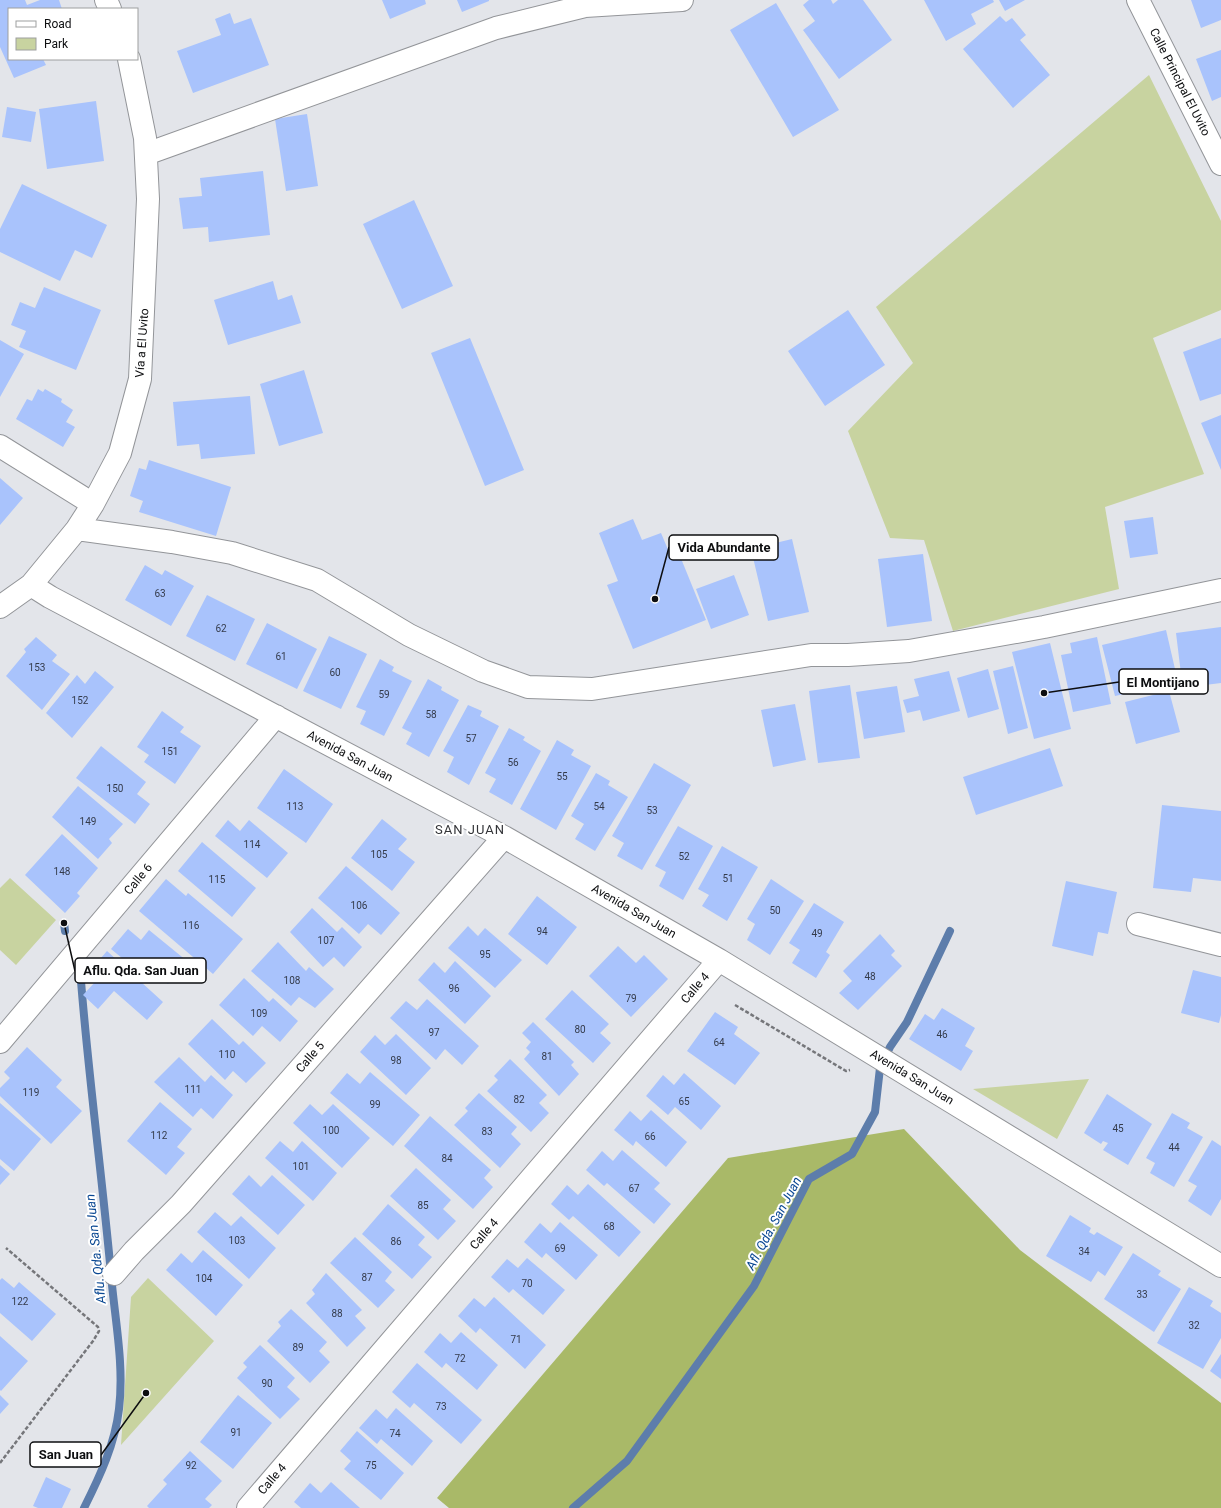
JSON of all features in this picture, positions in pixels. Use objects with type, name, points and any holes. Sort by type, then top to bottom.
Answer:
[{"type":"street","points":[[146,154],[496,28],[585,6],[682,0]]},
{"type":"street","name":"Calle Principal El Uvito","points":[[1138,0],[1221,164]]},
{"type":"street","name":"Vía a El Uvito","points":[[0,608],[30,585],[77,529],[93,504],[120,453],[140,379],[148,200],[145,138],[129,60]]},
{"type":"street","points":[[0,446],[93,504]]},
{"type":"street","points":[[77,529],[172,542],[232,553],[317,580],[409,635],[483,671],[528,687],[592,689],[811,655],[848,655],[909,651],[1044,627],[1221,590]]},
{"type":"street","name":"Avenida San Juan","points":[[30,585],[50,597],[504,837],[719,960],[1221,1266]]},
{"type":"street","name":"Calle 6","points":[[0,1042],[276,716]]},
{"type":"street","name":"Calle 5","points":[[114,1274],[134,1251],[180,1204],[504,837]]},
{"type":"street","points":[[1138,924],[1221,945]]},
{"type":"street","name":"Calle 4","points":[[248,1508],[719,960]]},
{"type":"path","points":[[735,1005],[846,1071],[854,1070]]},
{"type":"path","points":[[0,1464],[93,1341],[99,1330],[98,1327],[6,1248]]},
{"type":"green space","points":[[1149,75],[1221,221],[1221,310],[1153,338],[1204,474],[1105,507],[1119,589],[953,631],[924,540],[890,538],[848,431],[913,363],[876,307]]},
{"type":"green space","points":[[10,878],[56,920],[16,965],[0,950],[0,888]]},
{"type":"green space","points":[[1089,1079],[1057,1139],[973,1089]]},
{"type":"green space","points":[[904,1129],[1020,1250],[1221,1403],[1221,1508],[449,1508],[437,1498],[728,1158]]},
{"type":"green space","points":[[148,1278],[214,1341],[121,1445],[131,1297]]},
{"type":"building","points":[[0,0],[25,0],[27,5],[40,0],[59,0],[62,8],[8,8],[8,60],[44,60],[46,65],[14,78],[0,47]]},
{"type":"building","points":[[382,0],[425,0],[426,4],[390,19]]},
{"type":"building","points":[[457,0],[489,0],[489,1],[462,12]]},
{"type":"building","points":[[809,0],[831,0],[833,4],[838,0],[863,0],[892,40],[839,79],[803,30],[815,21],[803,5]]},
{"type":"building","points":[[924,0],[993,0],[994,2],[971,14],[976,24],[946,41]]},
{"type":"building","points":[[999,0],[1025,0],[1005,11]]},
{"type":"building","points":[[1191,0],[1221,0],[1221,20],[1201,28]]},
{"type":"building","points":[[776,3],[839,110],[793,137],[730,30]]},
{"type":"building","points":[[230,13],[234,24],[251,18],[269,65],[193,93],[177,51],[221,35],[215,19]]},
{"type":"building","points":[[1000,16],[1006,22],[1012,18],[1026,35],[1020,40],[1050,75],[1013,108],[963,49]]},
{"type":"building","points":[[1221,50],[1221,97],[1212,101],[1196,59]]},
{"type":"building","points":[[96,101],[104,161],[47,169],[39,109]]},
{"type":"building","points":[[7,107],[36,112],[31,142],[2,137]]},
{"type":"building","points":[[307,114],[318,186],[286,191],[275,119]]},
{"type":"building","points":[[263,171],[270,235],[209,242],[208,227],[183,229],[179,198],[202,196],[200,178]]},
{"type":"building","points":[[22,184],[107,225],[92,258],[75,250],[60,281],[0,252],[0,229]]},
{"type":"building","points":[[414,200],[453,286],[402,309],[363,224]]},
{"type":"building","points":[[273,281],[278,300],[292,295],[301,323],[228,345],[214,300]]},
{"type":"building","points":[[44,287],[101,310],[76,370],[19,347],[26,331],[11,325],[20,302],[35,308]]},
{"type":"building","points":[[848,310],[885,365],[825,406],[788,351]]},
{"type":"building","points":[[470,338],[524,470],[485,486],[431,353]]},
{"type":"building","points":[[1221,338],[1221,394],[1200,401],[1183,352]]},
{"type":"building","points":[[0,340],[24,354],[0,397]]},
{"type":"building","points":[[304,370],[323,433],[279,446],[260,384]]},
{"type":"building","points":[[38,389],[43,392],[45,389],[62,399],[61,402],[73,410],[66,422],[75,427],[63,447],[16,419],[27,399],[32,401]]},
{"type":"building","points":[[250,396],[255,454],[201,459],[199,444],[177,446],[173,402]]},
{"type":"building","points":[[1221,415],[1221,470],[1201,423]]},
{"type":"building","points":[[149,460],[231,487],[216,536],[139,512],[143,501],[130,496],[139,468],[146,470]]},
{"type":"building","points":[[0,478],[23,498],[0,525]]},
{"type":"building","points":[[1153,517],[1158,554],[1130,558],[1124,521]]},
{"type":"building","points":[[633,519],[642,540],[661,533],[672,559],[680,556],[706,620],[633,649],[607,585],[618,581],[599,533]]},
{"type":"building","points":[[792,539],[809,612],[768,621],[751,549]]},
{"type":"building","points":[[923,554],[932,621],[887,627],[878,559]]},
{"type":"building","points":[[145,565],[162,575],[165,570],[194,586],[171,626],[125,600]]},
{"type":"building","points":[[734,575],[749,615],[711,629],[696,589]]},
{"type":"building","points":[[207,595],[255,619],[235,661],[186,636]]},
{"type":"building","points":[[267,623],[317,649],[297,689],[246,664]]},
{"type":"building","points":[[1221,627],[1221,683],[1197,686],[1195,672],[1181,674],[1176,633]]},
{"type":"building","points":[[1166,630],[1178,682],[1115,696],[1102,645]]},
{"type":"building","points":[[329,636],[367,654],[341,709],[303,691]]},
{"type":"building","points":[[36,637],[57,655],[52,661],[70,674],[42,710],[6,676],[26,652],[24,649]]},
{"type":"building","points":[[1097,637],[1111,704],[1073,712],[1061,655],[1072,653],[1070,643]]},
{"type":"building","points":[[1050,643],[1071,729],[1034,739],[1012,652]]},
{"type":"building","points":[[380,659],[394,667],[392,671],[412,681],[384,736],[360,724],[366,711],[356,707]]},
{"type":"building","points":[[1013,666],[1028,728],[1008,734],[993,671]]},
{"type":"building","points":[[988,669],[999,709],[968,718],[957,678]]},
{"type":"building","points":[[95,671],[114,687],[72,738],[46,713],[77,675],[85,684]]},
{"type":"building","points":[[949,671],[960,711],[923,721],[920,710],[907,713],[903,700],[919,696],[914,679]]},
{"type":"building","points":[[428,679],[442,687],[441,690],[459,700],[429,757],[406,744],[412,733],[402,728]]},
{"type":"building","points":[[850,685],[860,758],[818,763],[809,691]]},
{"type":"building","points":[[897,686],[905,732],[864,739],[856,692]]},
{"type":"building","points":[[1169,691],[1180,732],[1136,744],[1125,702]]},
{"type":"building","points":[[795,704],[806,760],[773,767],[761,710]]},
{"type":"building","points":[[468,705],[482,711],[480,716],[499,726],[469,785],[447,772],[454,757],[443,751]]},
{"type":"building","points":[[162,711],[184,727],[180,732],[201,746],[175,784],[144,762],[149,755],[137,747]]},
{"type":"building","points":[[509,728],[525,737],[523,740],[541,751],[512,805],[489,792],[496,779],[485,773]]},
{"type":"building","points":[[557,740],[574,750],[571,755],[591,766],[556,830],[520,809]]},
{"type":"building","points":[[101,746],[146,782],[137,794],[150,804],[135,824],[76,778]]},
{"type":"building","points":[[1050,748],[1063,786],[976,815],[963,777]]},
{"type":"building","points":[[654,763],[691,785],[642,870],[617,856],[624,843],[612,836]]},
{"type":"building","points":[[284,769],[333,804],[306,843],[257,808]]},
{"type":"building","points":[[596,773],[610,781],[608,785],[628,797],[595,851],[575,839],[584,824],[571,816]]},
{"type":"building","points":[[78,786],[123,824],[109,839],[112,843],[98,859],[52,817]]},
{"type":"building","points":[[1162,805],[1221,811],[1221,881],[1193,878],[1191,892],[1153,888]]},
{"type":"building","points":[[382,819],[407,839],[398,849],[415,862],[392,891],[351,858]]},
{"type":"building","points":[[228,820],[240,831],[249,820],[288,853],[267,878],[215,836]]},
{"type":"building","points":[[678,826],[713,846],[683,900],[659,886],[666,872],[655,866]]},
{"type":"building","points":[[62,834],[98,868],[77,893],[80,896],[65,913],[25,875]]},
{"type":"building","points":[[202,842],[256,888],[232,917],[178,871]]},
{"type":"building","points":[[722,846],[758,867],[727,921],[702,906],[709,895],[698,889]]},
{"type":"building","points":[[346,866],[400,913],[381,935],[368,924],[359,934],[318,898]]},
{"type":"building","points":[[166,879],[186,896],[188,893],[243,939],[213,974],[139,911]]},
{"type":"building","points":[[771,879],[804,901],[770,955],[747,940],[755,924],[747,919]]},
{"type":"building","points":[[1066,881],[1117,892],[1108,934],[1098,932],[1093,956],[1052,946]]},
{"type":"building","points":[[537,896],[577,927],[547,965],[508,934]]},
{"type":"building","points":[[814,903],[844,922],[826,952],[830,955],[816,978],[792,963],[800,950],[789,943]]},
{"type":"building","points":[[312,908],[337,932],[342,927],[362,947],[344,967],[334,957],[323,967],[290,932]]},
{"type":"building","points":[[468,926],[478,936],[485,928],[522,960],[495,988],[448,948]]},
{"type":"building","points":[[128,929],[141,940],[149,930],[187,961],[168,984],[140,961],[134,968],[111,949]]},
{"type":"building","points":[[880,934],[895,951],[891,955],[902,966],[858,1010],[839,993],[852,981],[843,971]]},
{"type":"building","points":[[278,942],[306,971],[309,967],[334,989],[315,1008],[299,997],[291,1006],[251,971]]},
{"type":"building","points":[[618,946],[636,963],[644,955],[668,979],[631,1017],[589,976]]},
{"type":"building","points":[[107,951],[163,1002],[147,1020],[114,991],[98,1009],[83,995],[96,981],[88,973]]},
{"type":"building","points":[[455,961],[491,996],[465,1024],[418,980],[434,962],[445,973]]},
{"type":"building","points":[[1193,970],[1221,977],[1221,1015],[1219,1023],[1181,1013]]},
{"type":"building","points":[[244,978],[269,1002],[273,998],[298,1021],[280,1042],[262,1026],[253,1036],[219,1005]]},
{"type":"building","points":[[572,990],[609,1024],[600,1033],[611,1043],[593,1063],[545,1019]]},
{"type":"building","points":[[427,999],[479,1046],[462,1065],[445,1049],[436,1060],[390,1018],[406,1001],[417,1010]]},
{"type":"building","points":[[942,1008],[975,1028],[965,1046],[973,1051],[961,1071],[909,1039],[925,1014],[934,1020]]},
{"type":"building","points":[[715,1012],[738,1027],[734,1034],[760,1053],[735,1085],[687,1051]]},
{"type":"building","points":[[212,1019],[239,1045],[243,1041],[266,1063],[246,1083],[233,1071],[225,1080],[188,1044]]},
{"type":"building","points":[[533,1022],[574,1062],[571,1065],[579,1074],[559,1096],[524,1059],[530,1052],[526,1048],[531,1042],[522,1033]]},
{"type":"building","points":[[396,1034],[431,1068],[406,1095],[360,1052],[375,1035],[385,1045]]},
{"type":"building","points":[[27,1047],[62,1080],[56,1087],[82,1111],[51,1144],[0,1096],[0,1088],[10,1078],[4,1072]]},
{"type":"building","points":[[179,1057],[205,1082],[211,1075],[233,1095],[213,1119],[201,1108],[193,1117],[154,1082]]},
{"type":"building","points":[[510,1059],[547,1095],[539,1103],[549,1113],[531,1132],[487,1091],[498,1080],[494,1076]]},
{"type":"building","points":[[370,1072],[420,1115],[393,1146],[330,1093],[347,1073],[360,1084]]},
{"type":"building","points":[[684,1073],[721,1106],[701,1130],[675,1107],[668,1115],[646,1096],[663,1075],[674,1085]]},
{"type":"building","points":[[479,1093],[517,1127],[511,1134],[521,1144],[500,1168],[454,1125],[468,1111],[465,1108]]},
{"type":"building","points":[[1107,1094],[1152,1124],[1128,1165],[1103,1150],[1108,1143],[1103,1141],[1101,1144],[1084,1133]]},
{"type":"building","points":[[160,1102],[192,1129],[177,1147],[185,1153],[166,1175],[127,1141]]},
{"type":"building","points":[[0,1103],[41,1139],[14,1171],[0,1159]]},
{"type":"building","points":[[310,1104],[322,1115],[333,1104],[370,1138],[342,1168],[293,1123]]},
{"type":"building","points":[[651,1110],[687,1142],[666,1167],[636,1141],[633,1146],[614,1130],[630,1111],[641,1121]]},
{"type":"building","points":[[1172,1113],[1190,1123],[1187,1128],[1203,1137],[1174,1187],[1150,1173],[1155,1163],[1146,1158]]},
{"type":"building","points":[[430,1116],[491,1170],[484,1178],[493,1187],[473,1209],[404,1146]]},
{"type":"building","points":[[1212,1140],[1221,1146],[1221,1199],[1211,1216],[1188,1201],[1197,1186],[1188,1181]]},
{"type":"building","points":[[280,1141],[293,1152],[302,1141],[337,1173],[313,1201],[265,1158]]},
{"type":"building","points":[[622,1150],[660,1183],[654,1189],[671,1204],[654,1224],[607,1183],[604,1186],[586,1170],[602,1151],[613,1161]]},
{"type":"building","points":[[0,1165],[10,1174],[0,1185]]},
{"type":"building","points":[[416,1168],[451,1200],[443,1209],[456,1221],[438,1240],[390,1196]]},
{"type":"building","points":[[249,1175],[261,1187],[272,1175],[305,1205],[278,1235],[232,1194]]},
{"type":"building","points":[[588,1184],[641,1232],[619,1257],[573,1216],[569,1220],[551,1204],[567,1185],[578,1195]]},
{"type":"building","points":[[388,1204],[425,1237],[418,1245],[432,1257],[412,1279],[362,1234]]},
{"type":"building","points":[[215,1212],[231,1226],[241,1216],[276,1248],[249,1279],[197,1232]]},
{"type":"building","points":[[1070,1215],[1091,1228],[1089,1232],[1094,1235],[1097,1232],[1123,1247],[1105,1276],[1098,1271],[1091,1282],[1046,1256]]},
{"type":"building","points":[[560,1222],[598,1255],[576,1280],[546,1253],[542,1258],[524,1242],[540,1223],[551,1233]]},
{"type":"building","points":[[355,1237],[392,1272],[385,1281],[395,1290],[378,1308],[330,1263]]},
{"type":"building","points":[[203,1250],[243,1285],[216,1316],[166,1270],[181,1253],[192,1263]]},
{"type":"building","points":[[1133,1253],[1161,1271],[1158,1275],[1181,1289],[1154,1332],[1104,1299]]},
{"type":"building","points":[[527,1258],[565,1290],[543,1315],[513,1289],[509,1293],[491,1277],[507,1259],[518,1268]]},
{"type":"building","points":[[326,1273],[362,1310],[355,1316],[366,1328],[347,1347],[306,1303],[315,1294],[312,1290]]},
{"type":"building","points":[[2,1278],[14,1288],[19,1282],[56,1314],[32,1341],[0,1313],[0,1280]]},
{"type":"building","points":[[1189,1287],[1213,1301],[1210,1306],[1221,1313],[1221,1338],[1203,1369],[1157,1343]]},
{"type":"building","points":[[494,1297],[546,1345],[525,1369],[480,1328],[476,1333],[458,1316],[474,1298],[485,1307]]},
{"type":"building","points":[[291,1309],[327,1342],[319,1351],[330,1362],[310,1383],[267,1341],[281,1326],[278,1322]]},
{"type":"building","points":[[461,1332],[498,1365],[477,1390],[446,1363],[442,1368],[424,1352],[440,1333],[451,1343]]},
{"type":"building","points":[[0,1336],[28,1361],[1,1391],[0,1390]]},
{"type":"building","points":[[260,1345],[295,1378],[287,1387],[300,1399],[280,1419],[237,1378],[247,1367],[243,1363]]},
{"type":"building","points":[[1221,1354],[1221,1379],[1210,1371]]},
{"type":"building","points":[[417,1363],[482,1420],[461,1444],[414,1403],[410,1408],[392,1392]]},
{"type":"building","points":[[0,1395],[9,1404],[0,1414]]},
{"type":"building","points":[[238,1395],[272,1423],[233,1469],[200,1442]]},
{"type":"building","points":[[396,1408],[433,1441],[412,1466],[381,1439],[377,1444],[359,1428],[376,1409],[387,1419]]},
{"type":"building","points":[[357,1431],[404,1473],[381,1500],[344,1469],[351,1461],[340,1451]]},
{"type":"building","points":[[190,1451],[222,1481],[205,1499],[212,1505],[209,1508],[149,1508],[147,1506],[167,1484],[163,1480]]},
{"type":"building","points":[[46,1477],[71,1489],[62,1508],[38,1508],[33,1506]]},
{"type":"building","points":[[331,1482],[360,1508],[301,1508],[294,1502],[310,1483],[321,1493]]},
{"type":"waterway","name":"Aflu. Qda. San Juan","points":[[64,923],[65,931]]},
{"type":"waterway","name":"Afl. Qda. San Juan","points":[[573,1508],[627,1461],[754,1286],[809,1179],[852,1154],[875,1112],[880,1068],[890,1047],[907,1022],[950,931]]},
{"type":"waterway","name":"Aflu. Qda. San Juan","points":[[81,981],[121,1378],[119,1409],[114,1435],[101,1472],[84,1508]]},
{"type":"place","name":"Vida Abundante","points":[[655,599]]},
{"type":"place","name":"El Montijano","points":[[1044,693]]},
{"type":"place","name":"Aflu. Qda. San Juan","points":[[64,923]]},
{"type":"place","name":"San Juan","points":[[146,1393]]},
{"type":"district","name":"SAN JUAN","points":[[470,829]]}]
